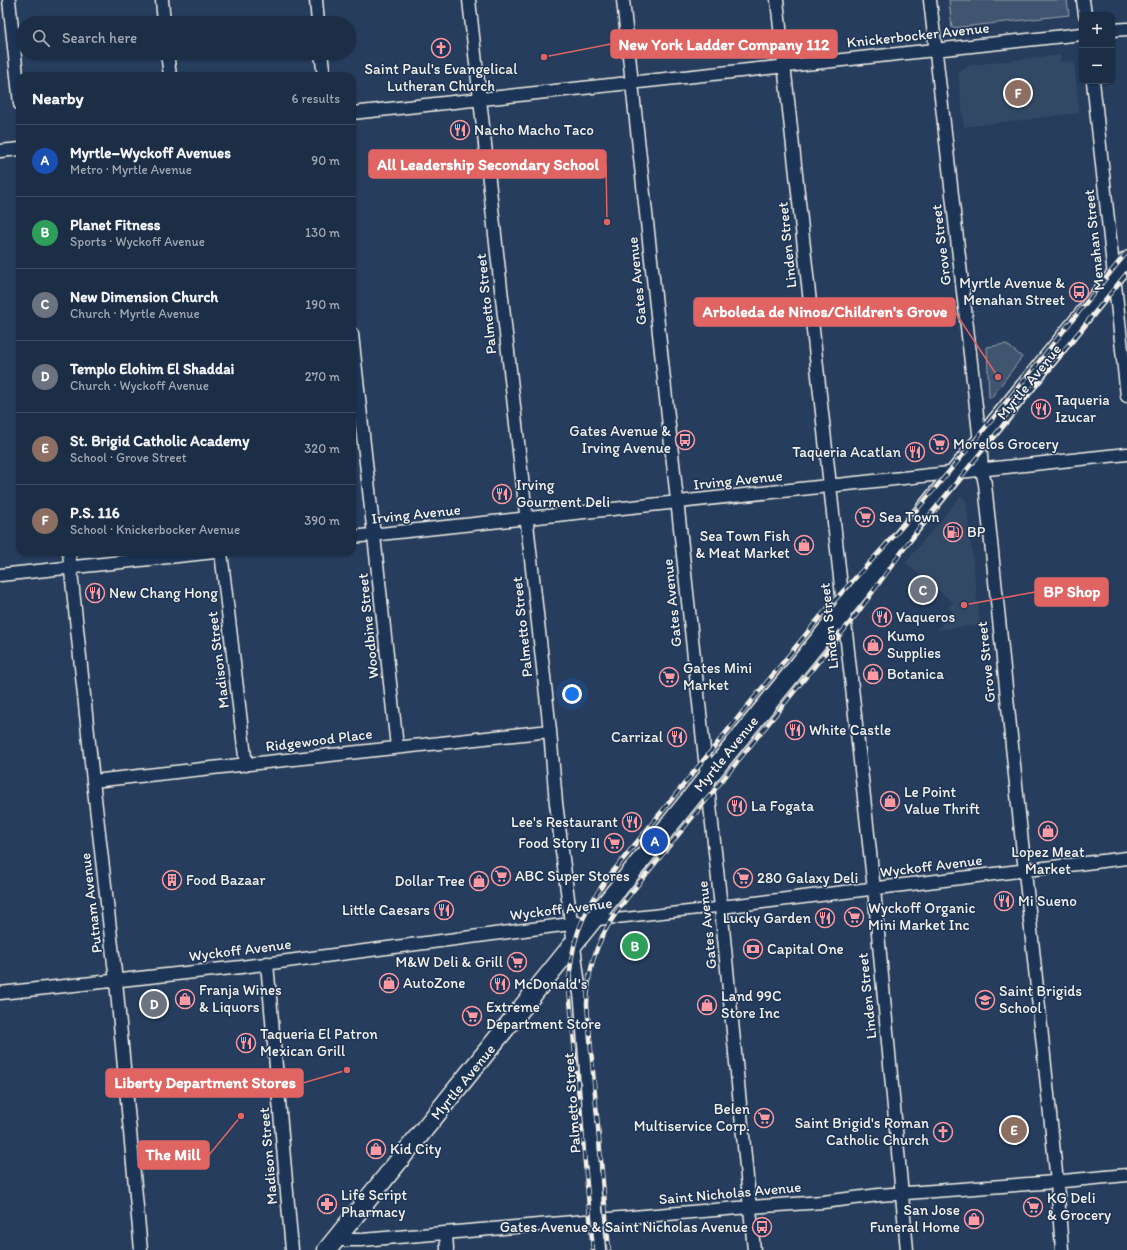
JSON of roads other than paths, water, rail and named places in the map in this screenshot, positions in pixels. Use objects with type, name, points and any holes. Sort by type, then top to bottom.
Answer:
[{"type":"main road","name":"Myrtle Avenue","points":[[332,1245],[591,921],[1127,261]]},
{"type":"street","points":[[9,0],[17,72]]},
{"type":"street","points":[[162,0],[163,16]]},
{"type":"street","points":[[316,0],[317,16]]},
{"type":"street","name":"Palmetto Street","points":[[469,0],[550,731],[556,803],[581,1002],[599,1250]]},
{"type":"street","name":"Gates Avenue","points":[[623,0],[721,906],[754,1250]]},
{"type":"street","name":"Linden Street","points":[[776,0],[874,889],[907,1250]]},
{"type":"street","name":"Grove Street","points":[[930,0],[982,470],[985,484],[1057,1182],[1062,1250]]},
{"type":"street","points":[[1083,0],[1085,12]]},
{"type":"street","points":[[1115,30],[1127,29]]},
{"type":"street","name":"Knickerbocker Avenue","points":[[356,113],[1079,34]]},
{"type":"street","points":[[168,60],[169,72]]},
{"type":"street","points":[[322,60],[323,72]]},
{"type":"street","name":"Menahan Street","points":[[1093,84],[1127,396]]},
{"type":"street","points":[[0,151],[16,149]]},
{"type":"street","name":"Woodbine Street","points":[[356,371],[397,747]]},
{"type":"street","name":"Irving Avenue","points":[[356,537],[1127,454]]},
{"type":"street","name":"Putnam Avenue","points":[[69,556],[116,981],[142,1250]]},
{"type":"street","points":[[0,575],[179,556]]},
{"type":"street","name":"Madison Street","points":[[222,556],[246,765]]},
{"type":"street","name":"Ridgewood Place","points":[[93,781],[550,731]]},
{"type":"street","name":"Wyckoff Avenue","points":[[0,993],[267,963],[591,921],[874,889],[1127,858]]},
{"type":"street","name":"Madison Street","points":[[267,963],[292,1250]]},
{"type":"street","name":"Saint Nicholas Avenue","points":[[332,1245],[362,1240],[1127,1175]]},
{"type":"street","points":[[446,1233],[447,1250]]},
{"type":"railway","points":[[593,1250],[569,989],[574,945],[589,906],[606,880],[820,617],[935,488],[1127,252]]},
{"type":"railway","points":[[609,1250],[587,1005],[593,961],[603,935],[627,898],[856,615],[916,532],[1127,273]]},
{"type":"place","name":"Saint Paul's Evangelical Lutheran Church","points":[[441,48]]},
{"type":"place","name":"New York Ladder Company 112","points":[[544,57]]},
{"type":"place","name":"P.S. 116","points":[[1018,93]]},
{"type":"place","name":"Nacho Macho Taco","points":[[460,130]]},
{"type":"place","name":"All Leadership Secondary School","points":[[607,222]]},
{"type":"place","name":"Myrtle Avenue & Menahan Street","points":[[1079,292]]},
{"type":"place","name":"Arboleda de Ninos/Children's Grove","points":[[998,377]]},
{"type":"place","name":"Taqueria Izucar","points":[[1041,409]]},
{"type":"place","name":"Gates Avenue & Irving Avenue","points":[[685,440]]},
{"type":"place","name":"Morelos Grocery","points":[[939,444]]},
{"type":"place","name":"Taqueria Acatlan","points":[[915,452]]},
{"type":"place","name":"Irving Gourment Deli","points":[[502,494]]},
{"type":"place","name":"Sea Town","points":[[865,517]]},
{"type":"place","name":"BP","points":[[953,532]]},
{"type":"place","name":"Sea Town Fish & Meat Market","points":[[804,545]]},
{"type":"place","name":"New Dimension Church","points":[[923,590]]},
{"type":"place","name":"New Chang Hong","points":[[95,593]]},
{"type":"place","name":"BP Shop","points":[[964,605]]},
{"type":"place","name":"Vaqueros","points":[[882,617]]},
{"type":"place","name":"Kumo Supplies","points":[[873,645]]},
{"type":"place","name":"Botanica","points":[[873,674]]},
{"type":"place","name":"Gates Mini Market","points":[[669,677]]},
{"type":"place","name":"White Castle","points":[[795,730]]},
{"type":"place","name":"Carrizal","points":[[677,737]]},
{"type":"place","name":"Le Point Value Thrift","points":[[890,801]]},
{"type":"place","name":"La Fogata","points":[[737,806]]},
{"type":"place","name":"Lee's Restaurant","points":[[632,822]]},
{"type":"place","name":"Lopez Meat Market","points":[[1048,831]]},
{"type":"place","name":"Myrtle–Wyckoff Avenues","points":[[655,841]]},
{"type":"place","name":"Food Story II","points":[[614,843]]},
{"type":"place","name":"ABC Super Stores","points":[[501,876]]},
{"type":"place","name":"280 Galaxy Deli","points":[[743,878]]},
{"type":"place","name":"Food Bazaar","points":[[172,880]]},
{"type":"place","name":"Dollar Tree","points":[[479,881]]},
{"type":"place","name":"Mi Sueno","points":[[1004,901]]},
{"type":"place","name":"Little Caesars","points":[[444,910]]},
{"type":"place","name":"Wyckoff Organic Mini Market Inc","points":[[854,917]]},
{"type":"place","name":"Lucky Garden","points":[[825,918]]},
{"type":"place","name":"Planet Fitness","points":[[635,946]]},
{"type":"place","name":"Capital One","points":[[753,949]]},
{"type":"place","name":"M&W Deli & Grill","points":[[517,962]]},
{"type":"place","name":"AutoZone","points":[[389,983]]},
{"type":"place","name":"McDonald's","points":[[500,984]]},
{"type":"place","name":"Franja Wines & Liquors","points":[[185,999]]},
{"type":"place","name":"Saint Brigids School","points":[[985,1000]]},
{"type":"place","name":"Templo Elohim El Shaddai","points":[[154,1004]]},
{"type":"place","name":"Land 99C Store Inc","points":[[707,1005]]},
{"type":"place","name":"Extreme Department Store","points":[[472,1016]]},
{"type":"place","name":"Taqueria El Patron Mexican Grill","points":[[246,1043]]},
{"type":"place","name":"Liberty Department Stores","points":[[347,1070]]},
{"type":"place","name":"The Mill","points":[[241,1116]]},
{"type":"place","name":"Belen Multiservice Corp.","points":[[764,1118]]},
{"type":"place","name":"St. Brigid Catholic Academy","points":[[1014,1130]]},
{"type":"place","name":"Saint Brigid's Roman Catholic Church","points":[[943,1132]]},
{"type":"place","name":"Kid City","points":[[376,1149]]},
{"type":"place","name":"Life Script Pharmacy","points":[[327,1204]]},
{"type":"place","name":"KG Deli & Grocery","points":[[1033,1207]]},
{"type":"place","name":"San Jose Funeral Home","points":[[974,1219]]},
{"type":"place","name":"Gates Avenue & Saint Nicholas Avenue","points":[[762,1227]]}]
